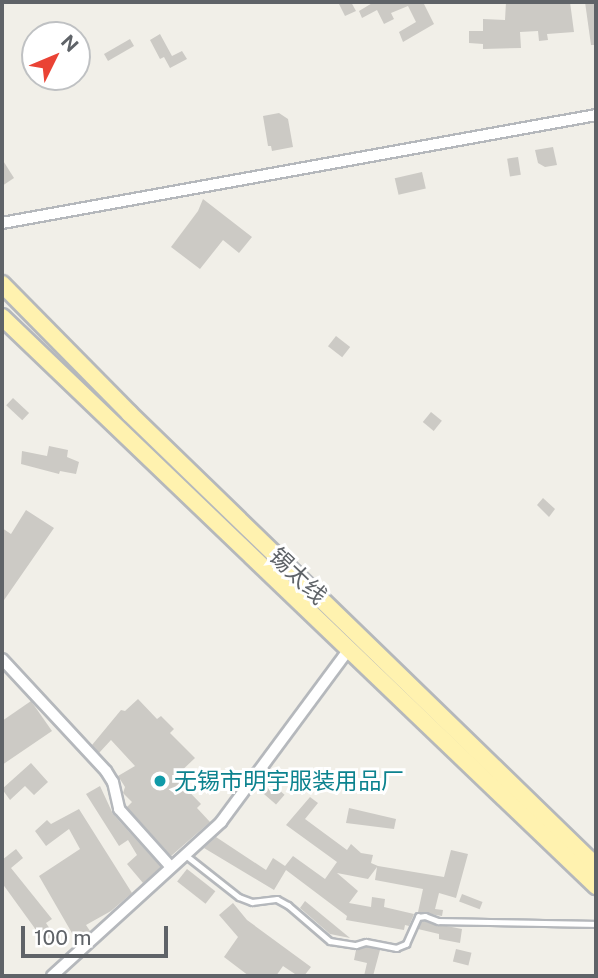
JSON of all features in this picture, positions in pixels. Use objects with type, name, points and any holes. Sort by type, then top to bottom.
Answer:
[{"type":"main road","name":"锡太线","points":[[2,284],[139,423],[596,866]]},
{"type":"main road","name":"锡太线","points":[[2,317],[596,886]]},
{"type":"street","points":[[2,223],[596,116]]},
{"type":"street","points":[[52,976],[170,866],[187,856],[221,822],[349,649]]},
{"type":"street","points":[[2,659],[106,771],[113,782],[119,808],[170,866]]},
{"type":"lane","points":[[187,856],[239,897],[252,902],[277,900],[288,905],[330,941],[356,945],[366,942],[396,948],[406,944],[418,917],[425,916],[438,921],[508,920],[596,925]]},
{"type":"building","points":[[338,2],[351,2],[356,11],[345,16]]},
{"type":"building","points":[[374,2],[423,2],[434,24],[403,42],[399,32],[416,22],[408,6],[391,13],[394,19],[384,24],[377,10],[362,18],[359,11]]},
{"type":"building","points":[[506,2],[570,2],[574,32],[547,34],[548,40],[539,41],[538,31],[520,32],[521,48],[483,49],[483,44],[469,43],[469,31],[483,31],[483,19],[505,20]]},
{"type":"building","points":[[585,2],[596,2],[596,45],[591,45]]},
{"type":"building","points":[[160,34],[172,56],[182,51],[187,59],[170,68],[164,57],[160,59],[150,40]]},
{"type":"building","points":[[130,39],[134,46],[108,61],[104,54]]},
{"type":"building","points":[[279,113],[288,119],[293,147],[272,151],[271,146],[268,146],[263,116]]},
{"type":"building","points":[[553,147],[557,165],[545,167],[538,163],[535,150]]},
{"type":"building","points":[[518,157],[521,175],[510,176],[507,159]]},
{"type":"building","points":[[2,159],[14,178],[2,186]]},
{"type":"building","points":[[422,172],[426,189],[399,195],[395,178]]},
{"type":"building","points":[[203,199],[252,237],[239,253],[223,240],[200,269],[171,247],[198,211]]},
{"type":"building","points":[[336,336],[350,347],[342,357],[328,346]]},
{"type":"building","points":[[13,398],[29,413],[22,420],[6,405]]},
{"type":"building","points":[[431,412],[442,421],[434,431],[423,422]]},
{"type":"building","points":[[49,446],[68,450],[67,457],[79,462],[76,474],[60,471],[59,474],[21,464],[22,451],[47,456]]},
{"type":"building","points":[[543,498],[555,509],[549,517],[537,505]]},
{"type":"building","points":[[26,510],[54,528],[2,603],[2,528],[11,534]]},
{"type":"building","name":"无锡市明宇服装用品厂","points":[[138,699],[157,719],[161,716],[174,729],[170,733],[195,758],[175,777],[201,804],[197,808],[210,822],[171,856],[127,807],[132,802],[123,793],[125,787],[118,776],[135,766],[111,740],[99,753],[92,745],[121,710],[125,711]]},
{"type":"building","points":[[31,701],[52,731],[2,765],[2,721]]},
{"type":"building","points":[[31,763],[48,782],[34,795],[25,786],[10,800],[2,789]]},
{"type":"building","points":[[271,783],[285,795],[276,805],[262,793]]},
{"type":"building","points":[[100,786],[113,814],[161,867],[143,883],[127,864],[137,855],[128,840],[119,846],[86,794]]},
{"type":"building","points":[[310,797],[318,803],[305,819],[347,850],[351,844],[361,853],[373,855],[371,863],[378,866],[444,877],[451,850],[468,854],[456,898],[439,893],[435,909],[443,910],[442,916],[418,912],[423,889],[375,880],[377,867],[368,879],[337,873],[358,891],[349,903],[371,907],[372,897],[385,899],[384,907],[414,914],[409,926],[405,925],[404,930],[346,920],[347,916],[286,870],[274,890],[204,848],[216,837],[266,870],[273,858],[285,866],[293,856],[325,879],[337,862],[286,825]]},
{"type":"building","points":[[349,808],[396,819],[394,829],[346,823]]},
{"type":"building","points":[[79,809],[132,893],[111,911],[86,925],[90,931],[76,940],[39,876],[80,849],[69,829],[46,846],[35,831],[47,820],[51,824]]},
{"type":"building","points":[[16,849],[23,858],[11,868],[52,919],[46,923],[54,935],[44,941],[2,883],[2,860]]},
{"type":"building","points":[[187,869],[215,891],[206,904],[177,882]]},
{"type":"building","points":[[462,894],[483,902],[480,909],[459,901]]},
{"type":"building","points":[[305,901],[350,938],[330,934],[300,908]]},
{"type":"building","points":[[233,903],[247,920],[311,967],[304,976],[298,976],[283,966],[276,976],[249,976],[224,957],[238,937],[219,915]]},
{"type":"building","points":[[421,921],[462,929],[460,943],[439,939],[439,934],[418,929]]},
{"type":"building","points":[[367,947],[380,950],[373,976],[364,976],[367,963],[354,960],[356,950]]},
{"type":"building","points":[[456,949],[472,953],[468,965],[453,962]]},
{"type":"place","name":"无锡市明宇服装用品厂","points":[[160,781]]}]
